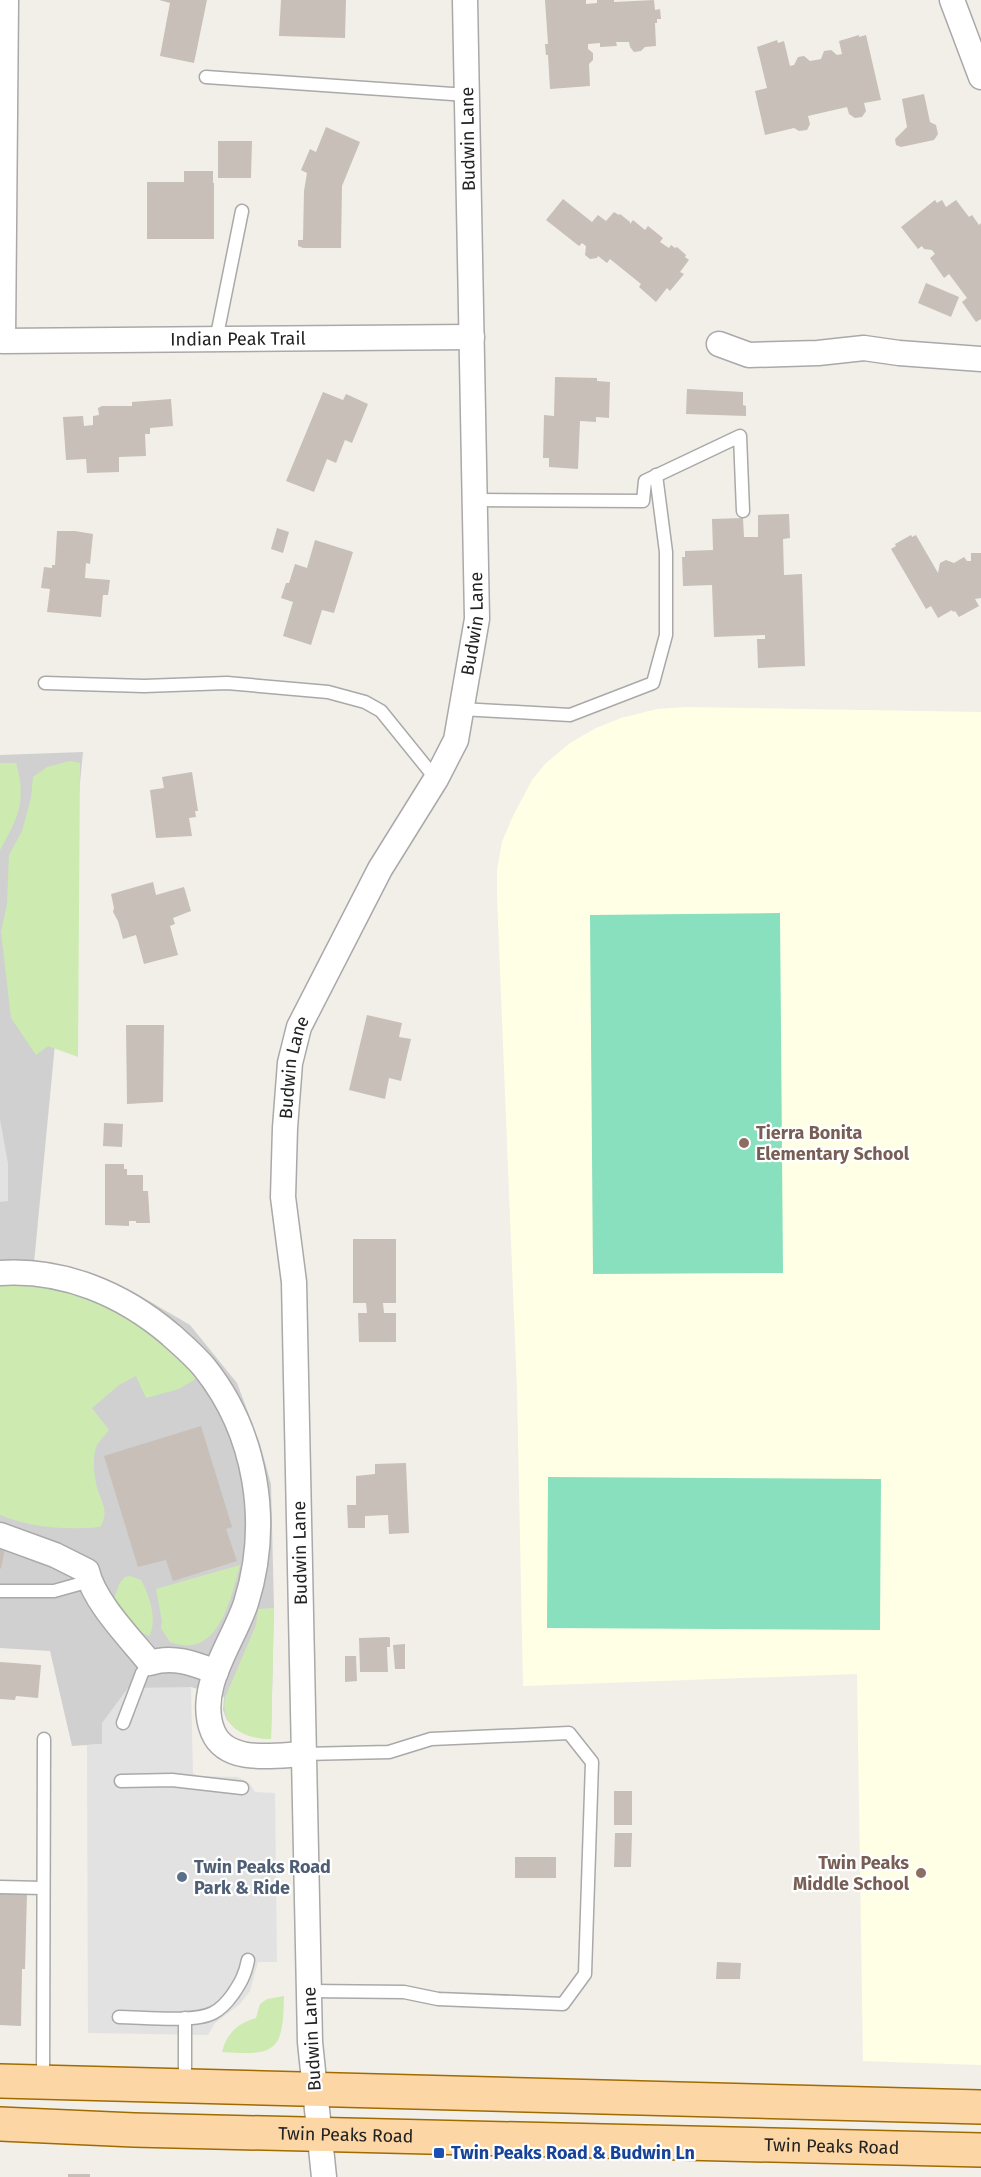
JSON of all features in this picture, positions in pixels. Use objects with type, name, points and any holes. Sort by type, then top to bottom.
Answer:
[{"type":"main road","points":[[0,2081],[981,2107]]},
{"type":"main road","name":"Twin Peaks Road","points":[[0,2124],[320,2135],[981,2150]]},
{"type":"street","points":[[2,341],[6,0]]},
{"type":"street","name":"Budwin Lane","points":[[324,2177],[310,2042],[294,1282],[283,1197],[285,1128],[290,1063],[300,1027],[380,869],[436,778],[456,740],[477,619],[465,0]]},
{"type":"street","points":[[952,0],[981,76]]},
{"type":"street","name":"Indian Peak Trail","points":[[2,341],[472,337]]},
{"type":"street","points":[[719,344],[749,355],[818,353],[864,348],[981,359]]},
{"type":"street","points":[[0,1273],[26,1274],[70,1281],[122,1299],[153,1320],[203,1366],[230,1407],[244,1438],[253,1469],[259,1529],[254,1569],[246,1603],[216,1672],[208,1706],[212,1729],[221,1745],[243,1755],[304,1754]]},
{"type":"street","points":[[0,1536],[55,1555],[89,1576],[107,1608],[150,1663],[158,1660],[175,1660],[216,1672]]},
{"type":"lane","points":[[206,77],[467,95]]},
{"type":"lane","points":[[216,339],[243,211]]},
{"type":"lane","points":[[475,500],[643,501],[645,481],[740,436],[743,512]]},
{"type":"lane","points":[[461,709],[570,715],[653,683],[666,635],[666,552],[656,475]]},
{"type":"lane","points":[[45,683],[144,686],[227,683],[328,692],[365,702],[381,711],[436,778]]},
{"type":"lane","points":[[0,1591],[54,1591],[89,1576]]},
{"type":"lane","points":[[123,1723],[142,1673],[150,1663]]},
{"type":"lane","points":[[304,1754],[389,1752],[431,1739],[568,1733],[592,1762],[585,1974],[563,2004],[438,1999],[404,1992],[310,1991]]},
{"type":"lane","points":[[44,1739],[44,2082]]},
{"type":"lane","points":[[121,1781],[172,1780],[243,1788]]},
{"type":"lane","points":[[0,1887],[44,1888]]},
{"type":"lane","points":[[119,2017],[185,2018],[212,2013],[222,2006],[245,1977],[248,1960]]},
{"type":"lane","points":[[185,2018],[186,2086]]},
{"type":"shaded area","name":"Tierra Bonita Elementary School","points":[[686,707],[981,712],[981,2065],[863,2061],[857,1674],[523,1686],[517,1390],[497,870],[502,842],[512,818],[532,780],[546,763],[570,743],[596,728],[621,718],[657,709]]},
{"type":"shaded area","points":[[83,752],[34,1263],[79,1272],[132,1291],[190,1325],[237,1383],[260,1444],[271,1484],[274,1608],[271,1739],[247,1735],[236,1729],[227,1720],[223,1710],[224,1697],[191,1687],[102,1744],[72,1746],[50,1651],[0,1648],[0,755]]},
{"type":"shaded area","points":[[0,1119],[8,1164],[8,1201],[0,1202]]},
{"type":"shaded area","name":"Twin Peaks Road Park & Ride","points":[[191,1687],[193,1773],[198,1776],[238,1777],[250,1784],[255,1792],[275,1793],[277,1962],[258,1962],[250,1991],[240,2004],[215,2023],[208,2035],[88,2033],[87,1745],[102,1744],[102,1723],[128,1688]]},
{"type":"green space","points":[[70,761],[80,763],[78,1057],[48,1046],[36,1055],[11,1018],[1,932],[7,904],[9,855],[22,831],[31,798],[33,777],[47,767]]},
{"type":"green space","points":[[0,763],[16,763],[21,798],[12,828],[0,850]]},
{"type":"green space","points":[[780,913],[783,1273],[593,1274],[590,915]]},
{"type":"green space","points":[[24,1285],[79,1295],[112,1310],[157,1341],[197,1378],[179,1389],[146,1398],[136,1376],[119,1385],[92,1408],[109,1430],[97,1445],[94,1454],[96,1482],[104,1507],[100,1527],[49,1527],[24,1523],[0,1515],[0,1286]]},
{"type":"green space","points":[[548,1477],[881,1479],[880,1630],[547,1628]]},
{"type":"green space","points":[[240,1565],[227,1608],[220,1623],[211,1634],[200,1642],[187,1645],[170,1642],[161,1628],[162,1621],[156,1589]]},
{"type":"green space","points":[[130,1576],[141,1580],[147,1593],[153,1615],[152,1630],[149,1636],[128,1621],[114,1599],[119,1584],[125,1577]]},
{"type":"green space","points":[[274,1608],[271,1739],[252,1737],[236,1729],[226,1717],[224,1708],[225,1698],[256,1625],[258,1609]]},
{"type":"green space","points":[[284,1996],[282,2029],[273,2046],[266,2051],[255,2053],[222,2052],[226,2040],[234,2030],[256,2018],[260,2004],[267,1999]]},
{"type":"building","points":[[159,0],[207,0],[194,63],[160,56],[170,3]]},
{"type":"building","points":[[281,0],[346,0],[345,38],[279,36]]},
{"type":"building","points":[[545,0],[586,0],[586,4],[597,3],[597,0],[614,0],[614,2],[654,0],[655,10],[660,9],[661,19],[657,19],[655,23],[656,46],[645,47],[641,51],[634,52],[629,42],[616,42],[617,46],[600,47],[600,43],[588,44],[588,49],[593,53],[593,60],[589,64],[590,86],[550,89],[545,44],[548,44]]},
{"type":"building","points":[[859,35],[859,37],[866,35],[881,100],[864,103],[866,111],[862,117],[855,118],[849,114],[847,107],[808,116],[810,124],[807,130],[799,131],[794,128],[765,135],[755,91],[767,88],[757,47],[777,40],[778,43],[784,41],[790,66],[794,65],[798,57],[804,56],[810,61],[821,59],[824,51],[831,50],[837,55],[842,54],[839,41]]},
{"type":"building","points":[[924,94],[930,122],[936,125],[938,134],[934,140],[901,147],[896,145],[895,139],[907,127],[902,99]]},
{"type":"building","points":[[326,127],[360,142],[342,186],[341,248],[303,248],[298,246],[298,240],[303,240],[304,191],[307,173],[301,170],[310,149],[316,152]]},
{"type":"building","points":[[218,141],[252,141],[251,178],[218,178]]},
{"type":"building","points":[[184,171],[213,171],[214,239],[147,239],[147,182],[184,182]]},
{"type":"building","points":[[563,199],[592,222],[598,215],[606,221],[614,212],[620,214],[630,224],[633,220],[645,230],[648,226],[663,238],[660,242],[669,248],[671,245],[677,247],[686,255],[685,257],[689,260],[680,272],[684,274],[670,291],[667,288],[656,302],[639,287],[641,284],[610,259],[607,263],[598,256],[590,259],[585,255],[586,246],[582,243],[579,246],[546,220]]},
{"type":"building","points":[[935,200],[937,203],[942,200],[946,207],[956,200],[969,217],[972,215],[979,225],[981,223],[981,319],[976,322],[962,302],[967,298],[949,274],[944,278],[930,258],[935,254],[932,250],[924,249],[922,246],[918,249],[901,227]]},
{"type":"building","points":[[926,283],[959,297],[951,317],[918,303]]},
{"type":"building","points":[[555,377],[597,378],[597,381],[610,382],[609,418],[596,417],[596,422],[580,421],[578,469],[549,467],[549,458],[543,458],[544,415],[554,416]]},
{"type":"building","points":[[687,389],[743,392],[746,416],[686,414]]},
{"type":"building","points":[[323,392],[343,400],[346,394],[368,404],[352,443],[345,440],[336,463],[327,459],[314,492],[286,481]]},
{"type":"building","points":[[171,399],[173,426],[150,428],[150,434],[145,434],[146,456],[119,457],[119,472],[87,473],[86,459],[66,460],[63,417],[83,416],[84,426],[93,425],[93,416],[99,415],[98,408],[102,406],[132,406],[132,402]]},
{"type":"building","points":[[789,514],[790,538],[783,539],[784,575],[802,574],[805,666],[758,668],[757,639],[765,639],[765,635],[714,637],[712,585],[683,586],[682,557],[685,557],[685,551],[713,550],[712,519],[743,518],[744,537],[758,537],[758,515]]},
{"type":"building","points":[[277,528],[289,532],[283,553],[271,549]]},
{"type":"building","points":[[57,531],[93,534],[90,564],[86,563],[85,578],[110,580],[108,595],[103,595],[101,617],[47,612],[50,589],[41,588],[44,567],[52,568],[52,565],[55,565]]},
{"type":"building","points":[[911,535],[912,537],[916,535],[938,573],[940,563],[946,560],[954,563],[964,557],[967,561],[971,561],[971,553],[981,553],[981,598],[975,599],[979,606],[959,617],[952,610],[938,618],[931,606],[926,609],[891,549],[896,546],[895,544]]},
{"type":"building","points":[[315,540],[353,552],[334,613],[322,610],[311,645],[283,636],[293,602],[281,598],[295,564],[307,568]]},
{"type":"building","points":[[192,772],[198,811],[195,811],[196,817],[189,818],[192,836],[156,838],[150,790],[164,788],[162,777]]},
{"type":"building","points":[[153,882],[156,895],[184,887],[191,911],[173,918],[175,924],[170,926],[178,955],[144,964],[136,935],[123,939],[113,912],[111,894]]},
{"type":"building","points":[[367,1015],[402,1023],[399,1037],[411,1039],[401,1081],[389,1078],[385,1099],[349,1090]]},
{"type":"building","points":[[126,1025],[164,1025],[163,1102],[127,1104]]},
{"type":"building","points":[[104,1123],[123,1124],[122,1147],[103,1146]]},
{"type":"building","points":[[105,1164],[124,1164],[127,1175],[143,1175],[143,1191],[148,1191],[150,1223],[129,1221],[129,1226],[105,1225]]},
{"type":"building","points":[[353,1239],[396,1239],[396,1303],[383,1303],[384,1313],[396,1313],[396,1342],[359,1342],[358,1313],[367,1313],[366,1303],[353,1303]]},
{"type":"building","points":[[201,1426],[232,1527],[226,1529],[237,1561],[173,1581],[166,1560],[138,1567],[104,1456]]},
{"type":"building","points":[[406,1463],[409,1533],[389,1534],[388,1515],[365,1516],[365,1528],[348,1528],[347,1505],[356,1505],[356,1476],[375,1474],[375,1464]]},
{"type":"building","points":[[0,1547],[5,1548],[1,1569],[0,1568]]},
{"type":"building","points":[[388,1637],[390,1647],[387,1647],[388,1672],[360,1672],[359,1638]]},
{"type":"building","points":[[405,1644],[405,1669],[395,1669],[393,1645]]},
{"type":"building","points":[[345,1656],[356,1656],[357,1681],[345,1682]]},
{"type":"building","points":[[0,1662],[41,1665],[38,1698],[16,1696],[15,1700],[0,1699]]},
{"type":"building","points":[[614,1791],[632,1791],[632,1825],[614,1825]]},
{"type":"building","points":[[615,1833],[632,1833],[631,1867],[614,1867]]},
{"type":"building","points":[[515,1857],[556,1857],[556,1878],[515,1878]]},
{"type":"building","points":[[0,1893],[27,1893],[21,2026],[0,2025]]},
{"type":"building","points":[[717,1962],[741,1963],[740,1979],[716,1979]]},
{"type":"building","points":[[68,2174],[90,2174],[90,2177],[68,2177]]},
{"type":"place","name":"Tierra Bonita Elementary School","points":[[744,1143]]},
{"type":"place","name":"Twin Peaks Middle School","points":[[921,1873]]},
{"type":"place","name":"Twin Peaks Road Park & Ride","points":[[182,1877]]},
{"type":"place","name":"Twin Peaks Road & Budwin Ln","points":[[439,2153]]}]
